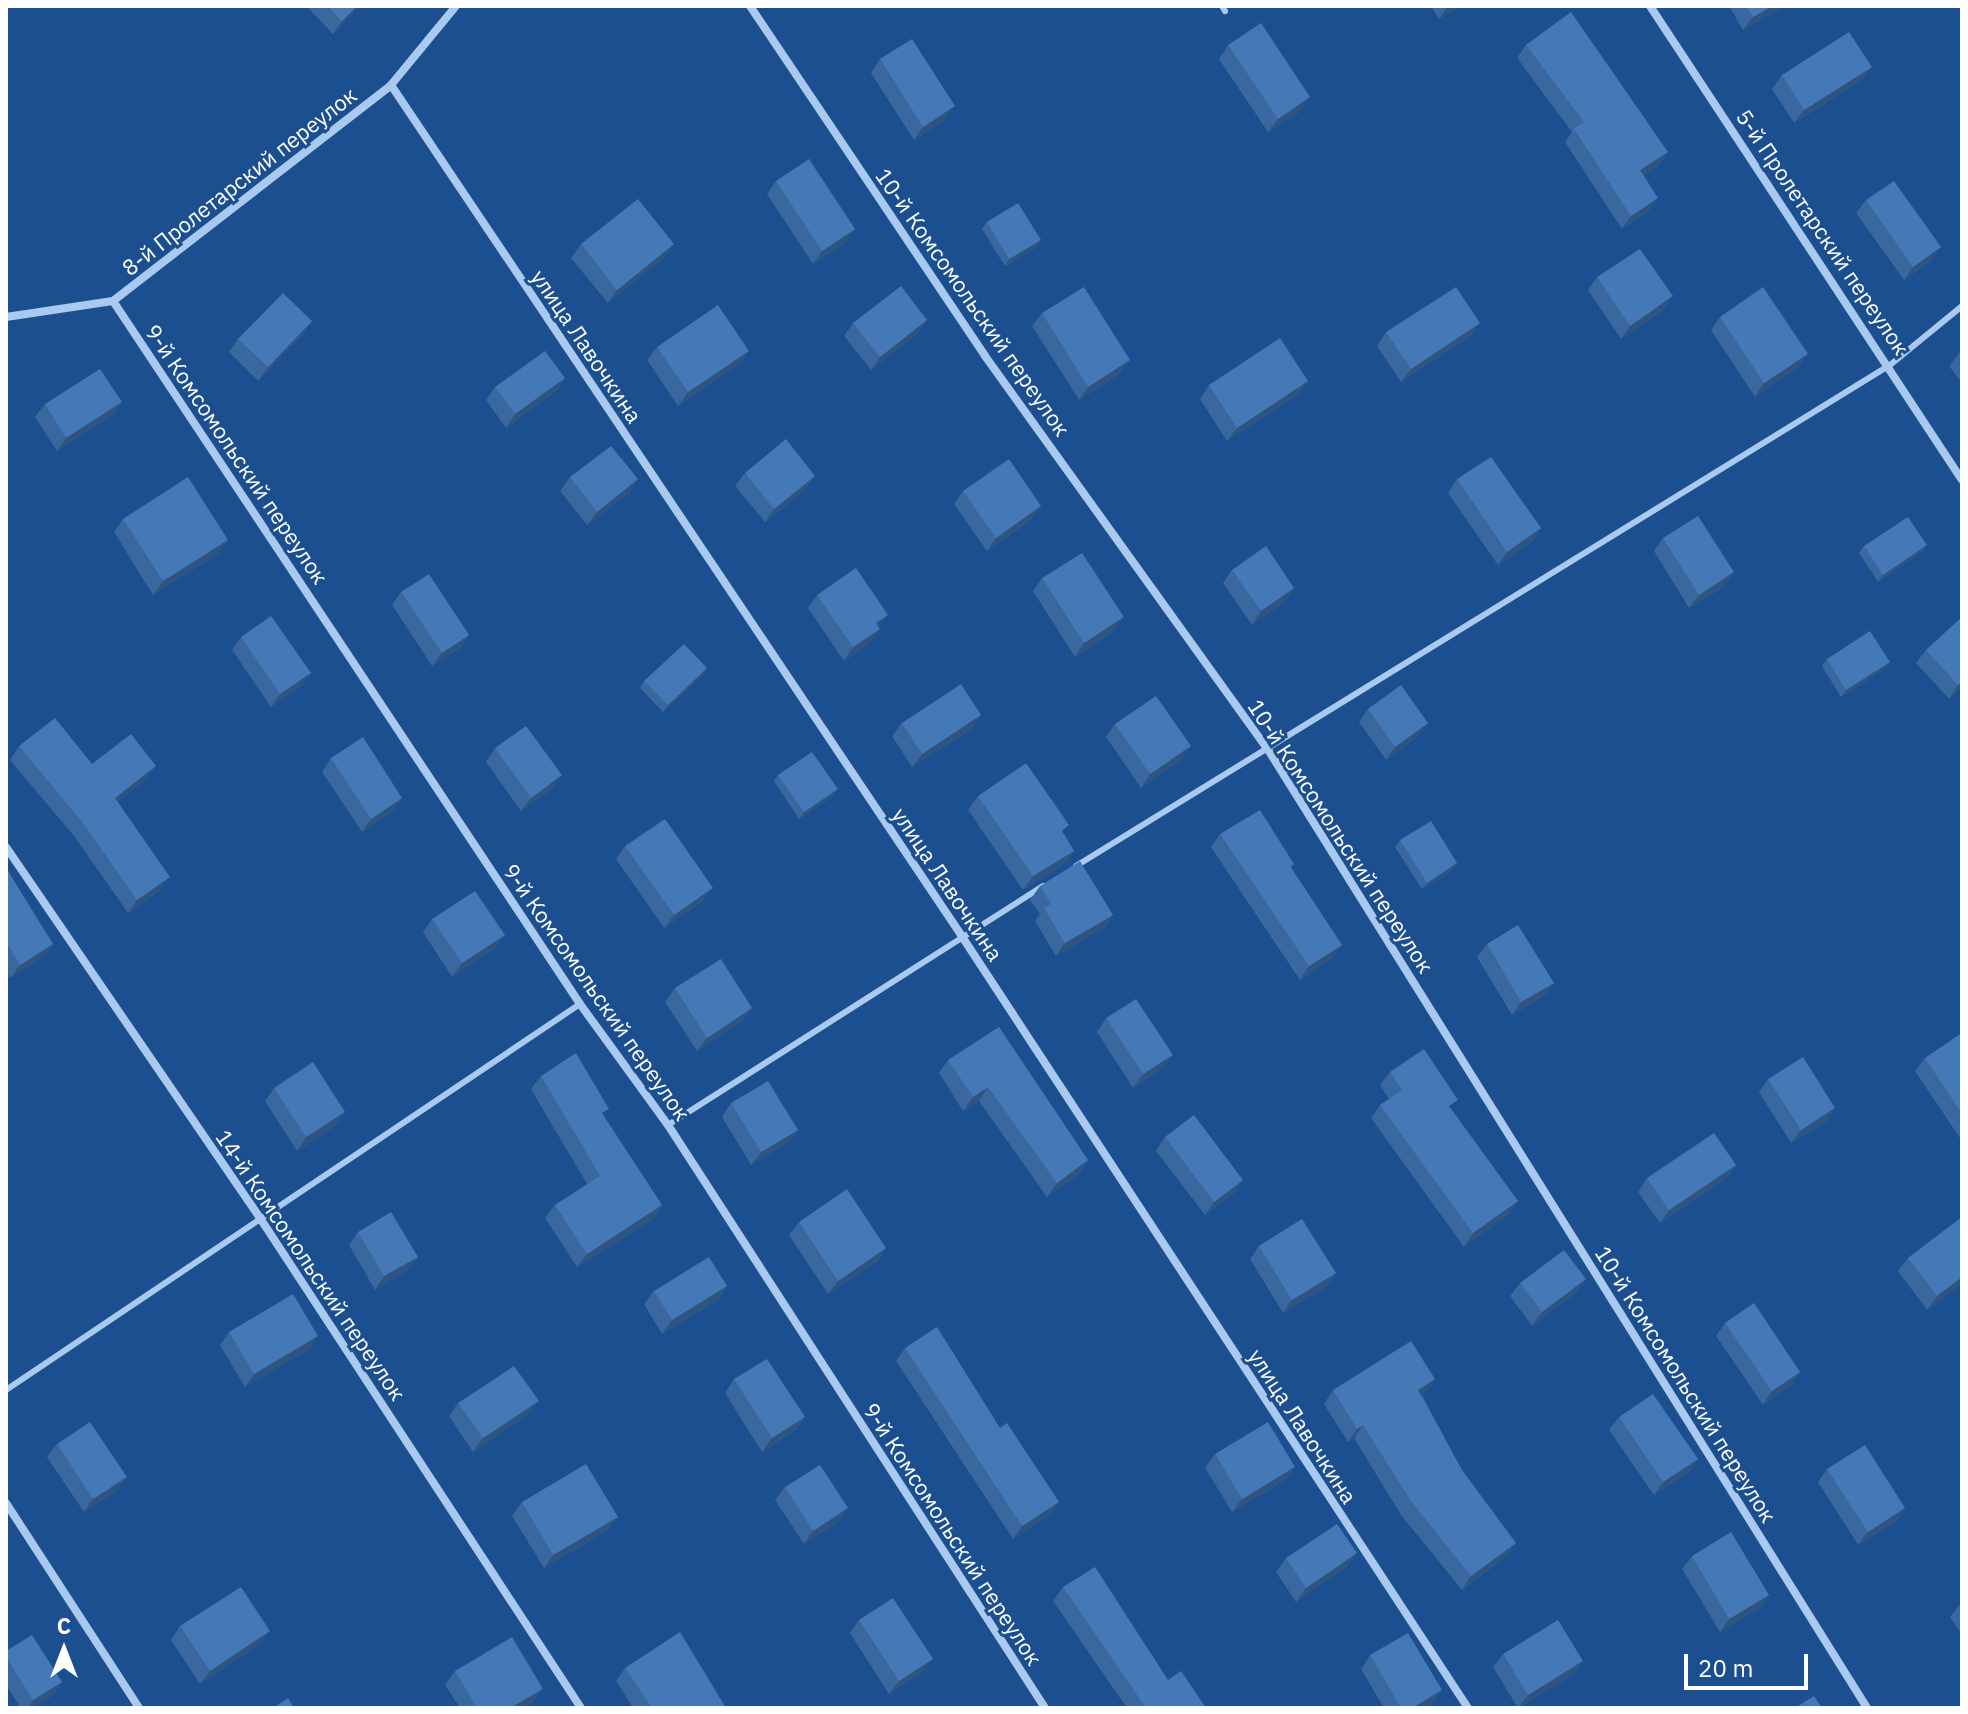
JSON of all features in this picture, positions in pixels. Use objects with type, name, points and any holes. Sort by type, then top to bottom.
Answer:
[{"type":"street","name":"8-й Пролетарский переулок","points":[[6,317],[113,301],[391,85],[456,6]]},
{"type":"street","name":"10-й Комсомольский переулок","points":[[750,6],[985,356],[1267,748],[1867,1708]]},
{"type":"street","name":"5-й Пролетарский переулок","points":[[1650,6],[1890,365],[1962,480]]},
{"type":"street","name":"улица Лавочкина","points":[[391,85],[961,935],[1468,1708]]},
{"type":"street","name":"9-й Комсомольский переулок","points":[[113,301],[580,1004],[668,1125],[1045,1708]]},
{"type":"street","name":"14-й Комсомольский переулок","points":[[6,847],[260,1218],[581,1708]]},
{"type":"street","points":[[6,1503],[139,1708]]},
{"type":"lane","points":[[1066,873],[1890,365],[1962,306]]},
{"type":"lane","points":[[668,1125],[961,935],[1052,881]]},
{"type":"lane","points":[[6,1390],[580,1004]]},
{"type":"building","points":[[328,6],[357,6],[342,21]]},
{"type":"building","points":[[1746,6],[1772,6],[1753,17]]},
{"type":"building","points":[[1571,12],[1668,152],[1640,170],[1658,198],[1631,216],[1574,129],[1584,122],[1526,45]]},
{"type":"building","points":[[1261,23],[1310,97],[1278,119],[1228,45]]},
{"type":"building","points":[[1849,32],[1872,67],[1804,110],[1782,75]]},
{"type":"building","points":[[912,39],[955,106],[923,127],[880,59]]},
{"type":"building","points":[[809,159],[855,229],[822,251],[776,181]]},
{"type":"building","points":[[1894,181],[1941,247],[1913,267],[1866,200]]},
{"type":"building","points":[[638,199],[674,244],[617,290],[581,244]]},
{"type":"building","points":[[1018,203],[1041,240],[1009,259],[987,222]]},
{"type":"building","points":[[1640,249],[1673,296],[1630,326],[1597,277]]},
{"type":"building","points":[[901,286],[927,320],[880,357],[853,323]]},
{"type":"building","points":[[1084,287],[1130,360],[1088,387],[1042,313]]},
{"type":"building","points":[[1456,287],[1480,323],[1411,369],[1386,332]]},
{"type":"building","points":[[1763,287],[1808,354],[1764,383],[1720,317]]},
{"type":"building","points":[[283,293],[312,321],[268,367],[238,339]]},
{"type":"building","points":[[718,305],[749,351],[688,392],[657,347]]},
{"type":"building","points":[[1280,338],[1308,381],[1237,428],[1209,385]]},
{"type":"building","points":[[545,351],[565,378],[515,414],[495,387]]},
{"type":"building","points":[[100,369],[122,402],[66,438],[45,404]]},
{"type":"building","points":[[786,439],[815,476],[774,509],[745,473]]},
{"type":"building","points":[[611,446],[638,479],[597,512],[570,477]]},
{"type":"building","points":[[1491,457],[1541,528],[1507,552],[1457,479]]},
{"type":"building","points":[[1009,459],[1041,506],[996,538],[963,491]]},
{"type":"building","points":[[188,477],[228,540],[163,581],[123,519]]},
{"type":"building","points":[[1698,516],[1734,572],[1699,595],[1663,538]]},
{"type":"building","points":[[1908,517],[1927,545],[1883,575],[1864,546]]},
{"type":"building","points":[[1266,546],[1294,588],[1261,611],[1232,570]]},
{"type":"building","points":[[1082,553],[1124,617],[1084,643],[1042,578]]},
{"type":"building","points":[[856,568],[888,615],[876,623],[880,629],[853,647],[817,595]]},
{"type":"building","points":[[429,574],[469,635],[442,653],[401,592]]},
{"type":"building","points":[[271,616],[311,673],[280,694],[241,637]]},
{"type":"building","points":[[1962,617],[1962,682],[1958,685],[1926,650]]},
{"type":"building","points":[[1870,631],[1890,662],[1846,690],[1827,659]]},
{"type":"building","points":[[684,644],[707,668],[668,705],[644,681]]},
{"type":"building","points":[[961,684],[981,715],[922,754],[902,723]]},
{"type":"building","points":[[1401,685],[1428,723],[1395,747],[1368,709]]},
{"type":"building","points":[[1156,696],[1191,746],[1150,774],[1115,724]]},
{"type":"building","points":[[55,718],[92,764],[131,734],[156,766],[115,798],[170,877],[137,900],[83,823],[19,746]]},
{"type":"building","points":[[526,726],[562,775],[531,798],[495,748]]},
{"type":"building","points":[[363,737],[402,798],[371,819],[331,758]]},
{"type":"building","points":[[812,752],[838,789],[804,812],[778,775]]},
{"type":"building","points":[[1026,763],[1069,825],[1062,831],[1074,851],[1033,876],[978,796]]},
{"type":"building","points":[[1260,810],[1294,864],[1290,866],[1342,945],[1309,966],[1220,834]]},
{"type":"building","points":[[665,819],[713,888],[674,915],[625,846]]},
{"type":"building","points":[[1431,821],[1457,863],[1427,883],[1400,840]]},
{"type":"building","points":[[1080,861],[1113,915],[1065,943],[1044,908],[1051,904],[1040,886]]},
{"type":"building","points":[[8,871],[53,944],[20,965],[6,942]]},
{"type":"building","points":[[475,891],[505,935],[462,963],[432,919]]},
{"type":"building","points":[[1518,925],[1554,983],[1521,1002],[1487,944]]},
{"type":"building","points":[[721,959],[752,1008],[707,1038],[675,988]]},
{"type":"building","points":[[1136,999],[1173,1055],[1143,1074],[1106,1018]]},
{"type":"building","points":[[999,1027],[1088,1160],[1057,1183],[988,1087],[973,1097],[948,1060]]},
{"type":"building","points":[[1962,1033],[1962,1114],[1925,1058]]},
{"type":"building","points":[[1424,1049],[1458,1100],[1449,1106],[1518,1201],[1473,1233],[1380,1105],[1402,1090],[1390,1072]]},
{"type":"building","points":[[576,1053],[609,1109],[602,1113],[662,1205],[587,1254],[555,1205],[600,1176],[541,1076]]},
{"type":"building","points":[[1803,1057],[1835,1108],[1801,1130],[1768,1079]]},
{"type":"building","points":[[313,1062],[345,1112],[306,1137],[274,1088]]},
{"type":"building","points":[[768,1081],[798,1130],[761,1152],[731,1103]]},
{"type":"building","points":[[1194,1115],[1243,1180],[1214,1202],[1165,1137]]},
{"type":"building","points":[[1714,1133],[1736,1165],[1669,1210],[1647,1178]]},
{"type":"building","points":[[847,1189],[886,1248],[838,1281],[799,1222]]},
{"type":"building","points":[[391,1212],[418,1257],[384,1276],[358,1232]]},
{"type":"building","points":[[1962,1217],[1962,1277],[1937,1296],[1908,1258]]},
{"type":"building","points":[[1302,1219],[1336,1273],[1292,1300],[1259,1246]]},
{"type":"building","points":[[1564,1250],[1586,1279],[1542,1312],[1520,1283]]},
{"type":"building","points":[[709,1257],[727,1286],[672,1320],[654,1291]]},
{"type":"building","points":[[293,1294],[318,1336],[254,1374],[229,1332]]},
{"type":"building","points":[[1754,1303],[1800,1372],[1772,1391],[1725,1323]]},
{"type":"building","points":[[937,1327],[1000,1428],[1007,1423],[1059,1502],[1022,1526],[905,1348]]},
{"type":"building","points":[[1411,1341],[1435,1379],[1418,1390],[1462,1470],[1516,1543],[1471,1576],[1411,1501],[1363,1425],[1357,1429],[1333,1390]]},
{"type":"building","points":[[767,1359],[805,1417],[772,1438],[734,1379]]},
{"type":"building","points":[[514,1366],[539,1401],[483,1438],[458,1403]]},
{"type":"building","points":[[1653,1394],[1698,1459],[1663,1482],[1619,1417]]},
{"type":"building","points":[[90,1422],[127,1477],[93,1499],[57,1444]]},
{"type":"building","points":[[1268,1422],[1295,1467],[1242,1499],[1215,1454]]},
{"type":"building","points":[[1865,1445],[1905,1508],[1868,1532],[1827,1469]]},
{"type":"building","points":[[586,1464],[618,1517],[553,1555],[522,1502]]},
{"type":"building","points":[[820,1465],[848,1508],[813,1531],[785,1487]]},
{"type":"building","points":[[1337,1524],[1357,1553],[1306,1588],[1286,1558]]},
{"type":"building","points":[[1731,1532],[1769,1595],[1729,1619],[1692,1556]]},
{"type":"building","points":[[1095,1567],[1168,1680],[1181,1671],[1206,1708],[1146,1708],[1063,1587]]},
{"type":"building","points":[[241,1587],[270,1631],[210,1671],[180,1626]]},
{"type":"building","points":[[893,1598],[933,1659],[899,1681],[859,1620]]},
{"type":"building","points":[[1558,1620],[1583,1661],[1528,1695],[1503,1654]]},
{"type":"building","points":[[680,1632],[726,1708],[652,1708],[625,1668]]},
{"type":"building","points":[[1408,1633],[1442,1690],[1412,1708],[1401,1708],[1370,1655]]},
{"type":"building","points":[[32,1635],[62,1682],[33,1700],[6,1657],[6,1651]]},
{"type":"building","points":[[512,1637],[543,1689],[510,1708],[477,1708],[455,1671]]},
{"type":"building","points":[[1814,1696],[1822,1708],[1795,1708]]},
{"type":"building","points":[[288,1698],[294,1708],[273,1708]]}]
